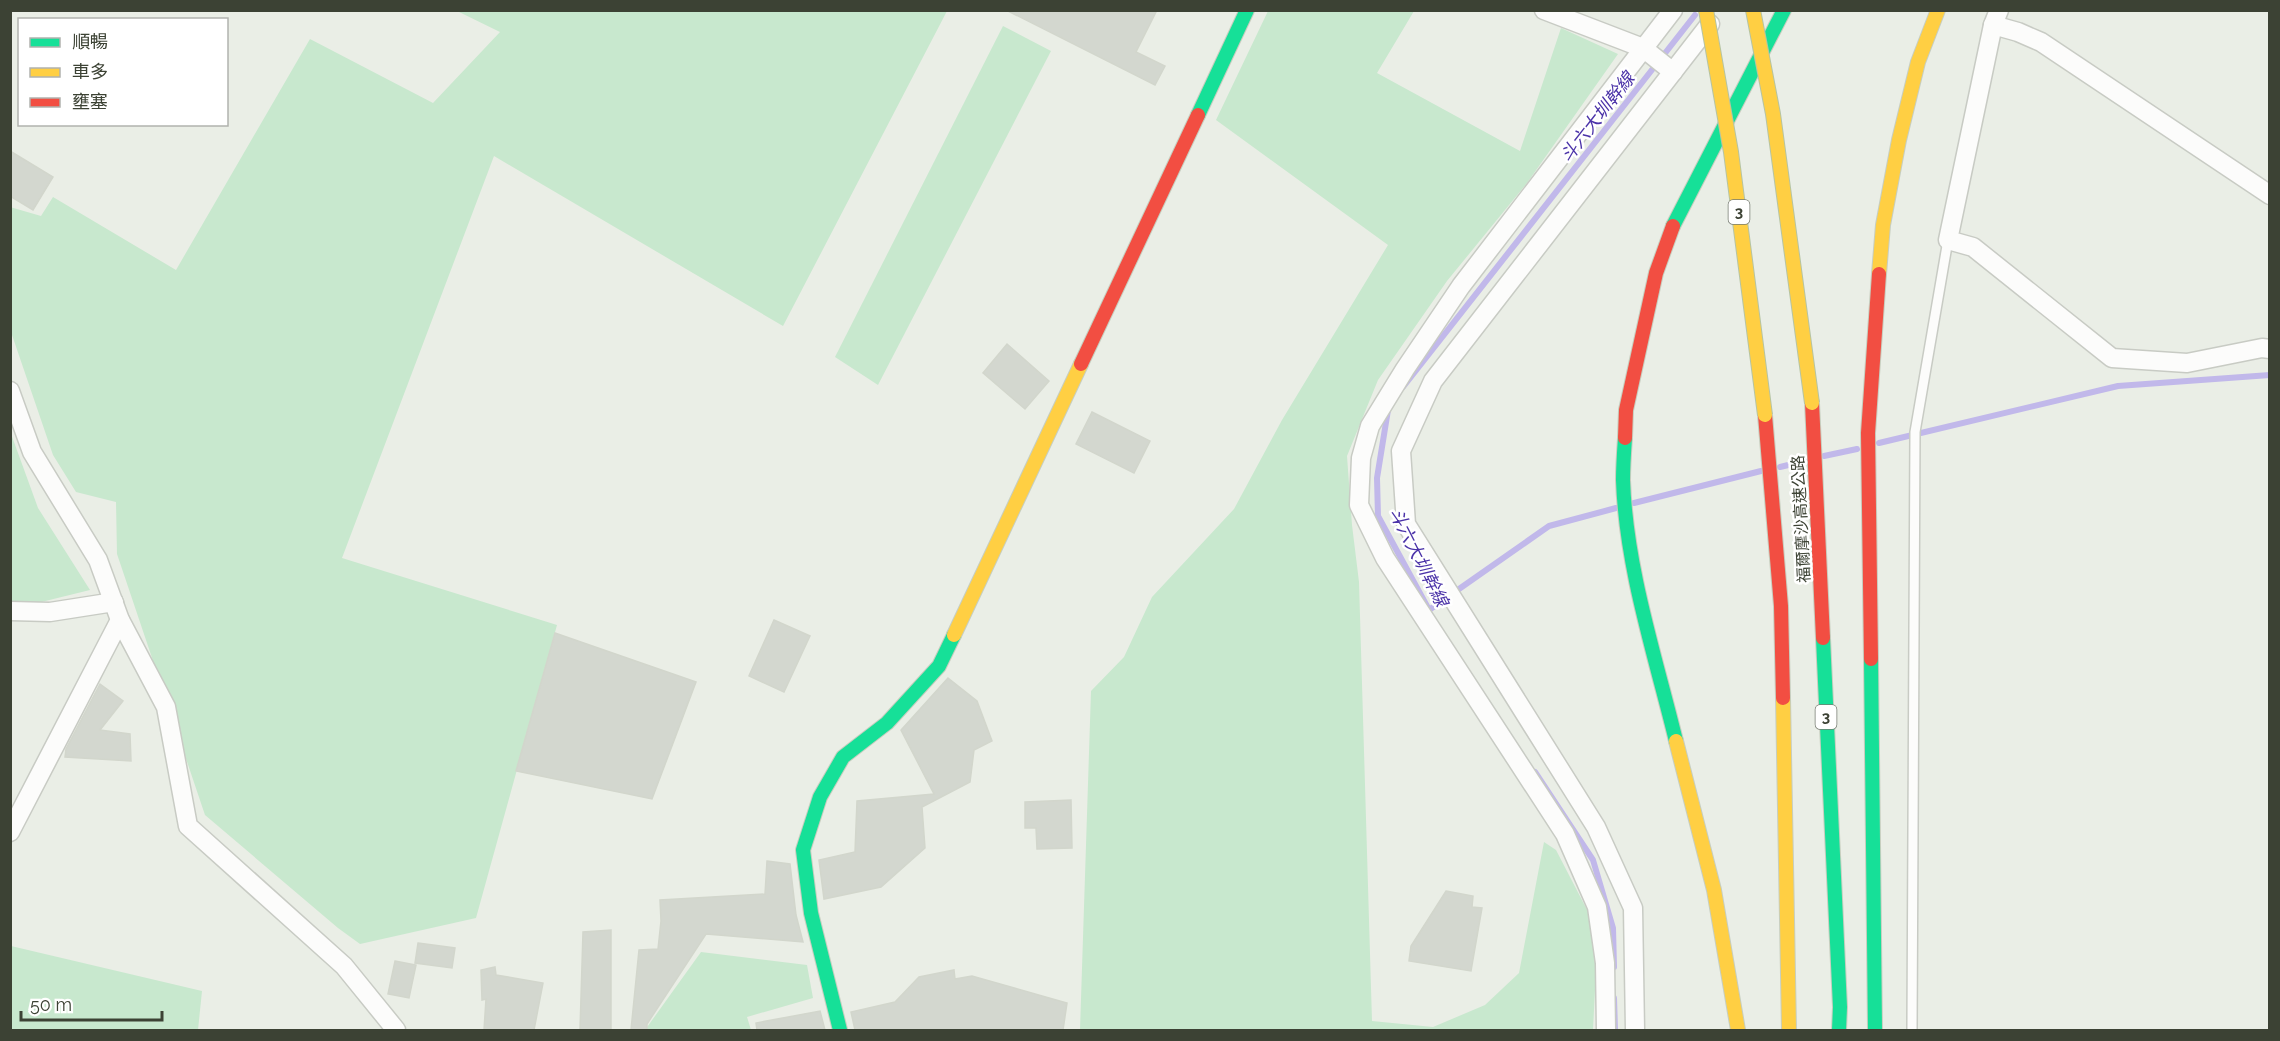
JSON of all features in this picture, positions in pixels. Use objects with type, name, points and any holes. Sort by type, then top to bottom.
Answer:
[{"type":"main road","points":[[840,1030],[811,913],[803,850],[820,797],[843,757],[888,723],[939,666],[1247,10]]},
{"type":"main road","name":"福爾摩沙高速公路","points":[[1706,10],[1731,153],[1765,415],[1781,606],[1789,1030]]},
{"type":"main road","name":"福爾摩沙高速公路","points":[[1753,10],[1773,114],[1812,403],[1840,1006],[1839,1030]]},
{"type":"main road","points":[[1738,1030],[1714,890],[1644,613],[1629,541],[1623,479],[1626,410],[1656,273],[1676,217],[1784,10]]},
{"type":"main road","points":[[1875,1030],[1869,437],[1882,225],[1918,62],[1938,10]]},
{"type":"street","points":[[1544,10],[1643,48],[1672,72]]},
{"type":"street","points":[[1606,1030],[1605,963],[1597,907],[1564,834],[1385,558],[1359,505],[1361,458],[1370,426],[1461,286],[1673,10]]},
{"type":"street","points":[[1635,1030],[1633,908],[1596,826],[1406,524],[1401,452],[1433,381],[1720,10]]},
{"type":"street","points":[[2270,195],[2041,42],[2018,32],[1996,18],[1948,240],[1973,247],[2112,358],[2187,363],[2262,348],[2270,349]]},
{"type":"street","points":[[10,391],[32,452],[98,560],[117,611],[166,707],[188,826],[344,966],[396,1030]]},
{"type":"street","points":[[10,611],[117,611]]},
{"type":"street","points":[[10,832],[117,611]]},
{"type":"lane","points":[[1912,1030],[1915,432],[1948,240]]},
{"type":"green space","points":[[457,11],[947,11],[783,326],[494,156],[342,558],[557,625],[476,918],[360,944],[205,815],[117,554],[116,502],[76,492],[53,455],[11,332],[10,207],[41,216],[53,197],[176,270],[310,39],[433,103],[500,32]]},
{"type":"green space","points":[[1268,11],[1414,11],[1377,73],[1520,151],[1561,28],[1618,54],[1527,183],[1447,281],[1378,380],[1347,456],[1359,582],[1372,1021],[1433,1027],[1485,1005],[1519,973],[1544,842],[1556,850],[1598,931],[1593,1030],[1080,1030],[1091,691],[1124,657],[1152,597],[1234,509],[1282,420],[1388,245],[1216,120]]},
{"type":"green space","points":[[1003,26],[1051,51],[878,385],[835,357]]},
{"type":"green space","points":[[10,431],[38,508],[90,590],[21,607],[11,606]]},
{"type":"green space","points":[[11,946],[202,991],[198,1030],[11,1030]]},
{"type":"green space","points":[[701,952],[807,965],[813,998],[747,1017],[751,1030],[645,1030]]},
{"type":"building","points":[[1006,10],[1157,10],[1136,52],[1165,66],[1155,85]]},
{"type":"building","points":[[10,151],[53,177],[33,210],[10,196]]},
{"type":"building","points":[[1007,344],[1049,381],[1025,409],[983,373]]},
{"type":"building","points":[[1092,412],[1150,441],[1134,473],[1076,444]]},
{"type":"building","points":[[774,620],[810,636],[784,692],[749,676]]},
{"type":"building","points":[[555,633],[696,682],[652,799],[516,771]]},
{"type":"building","points":[[948,678],[977,701],[992,741],[974,750],[970,782],[922,807],[925,848],[881,887],[824,899],[819,860],[855,852],[857,801],[934,794],[901,730]]},
{"type":"building","points":[[100,684],[123,701],[100,730],[130,734],[131,761],[65,757],[66,749]]},
{"type":"building","points":[[1071,800],[1072,848],[1037,849],[1036,828],[1025,828],[1025,802]]},
{"type":"building","points":[[767,861],[790,864],[796,915],[803,942],[706,934],[647,1024],[647,1030],[631,1030],[639,950],[658,949],[661,921],[660,900],[765,894]]},
{"type":"building","points":[[1446,891],[1473,896],[1472,907],[1482,908],[1471,971],[1409,961],[1411,946]]},
{"type":"building","points":[[611,930],[611,1030],[580,1030],[583,932]]},
{"type":"building","points":[[418,943],[455,948],[452,968],[415,963]]},
{"type":"building","points":[[395,961],[416,965],[409,998],[388,994]]},
{"type":"building","points":[[495,967],[496,975],[543,983],[534,1030],[484,1030],[486,999],[482,1000],[481,970]]},
{"type":"building","points":[[954,970],[955,979],[972,976],[1067,1003],[1063,1030],[855,1030],[851,1012],[895,1002],[919,977]]},
{"type":"building","points":[[820,1011],[825,1030],[757,1030],[756,1023]]},
{"type":"waterway","name":"斗六大圳幹線","points":[[1403,387],[1695,15]]},
{"type":"waterway","points":[[1879,443],[2118,386],[2270,375]]},
{"type":"waterway","name":"斗六大圳幹線","points":[[1388,410],[1377,478],[1378,516],[1428,608]]},
{"type":"waterway","points":[[1824,456],[1857,449]]},
{"type":"waterway","points":[[1780,467],[1805,461]]},
{"type":"waterway","points":[[1634,503],[1761,471]]},
{"type":"waterway","points":[[1429,610],[1549,526],[1616,508]]},
{"type":"waterway","name":"斗六大圳幹線","points":[[1535,772],[1593,860],[1613,928],[1614,967]]},
{"type":"waterway","name":"斗六大圳幹線","points":[[1614,998],[1615,1030]]},
{"type":"traffic: fast","points":[[1198,115],[1247,10]]},
{"type":"traffic: fast","points":[[1673,226],[1784,10]]},
{"type":"traffic: fast","points":[[1625,438],[1623,480],[1630,546],[1643,611],[1676,741]]},
{"type":"traffic: fast","points":[[840,1030],[811,913],[803,850],[820,797],[843,757],[887,723],[939,666],[954,635]]},
{"type":"traffic: fast","points":[[1823,638],[1840,1007],[1839,1030]]},
{"type":"traffic: fast","points":[[1871,659],[1875,1030]]},
{"type":"traffic: slow","points":[[1706,10],[1731,152],[1765,415]]},
{"type":"traffic: slow","points":[[1753,10],[1773,114],[1812,403]]},
{"type":"traffic: slow","points":[[1879,274],[1883,225],[1899,140],[1918,62],[1938,10]]},
{"type":"traffic: slow","points":[[954,635],[1081,364]]},
{"type":"traffic: slow","points":[[1783,698],[1789,1030]]},
{"type":"traffic: slow","points":[[1676,741],[1714,890],[1738,1030]]},
{"type":"traffic: jam","points":[[1081,364],[1198,115]]},
{"type":"traffic: jam","points":[[1625,438],[1626,410],[1656,273],[1673,226]]},
{"type":"traffic: jam","points":[[1871,659],[1868,433],[1879,274]]},
{"type":"traffic: jam","points":[[1812,403],[1823,638]]},
{"type":"traffic: jam","points":[[1765,415],[1781,606],[1783,698]]}]
